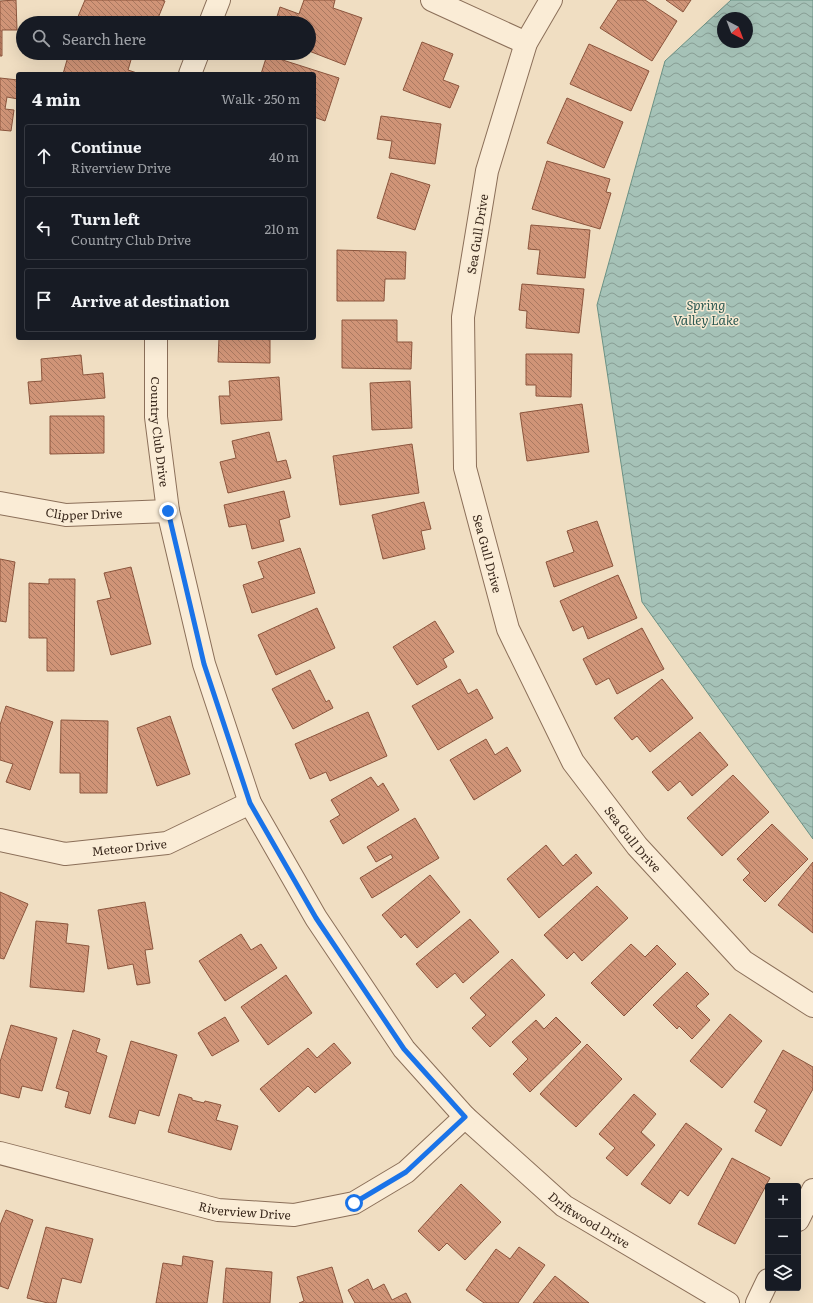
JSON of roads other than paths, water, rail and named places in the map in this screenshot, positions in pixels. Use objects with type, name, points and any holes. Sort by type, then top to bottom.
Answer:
[{"type":"street","points":[[213,16],[219,0]]},
{"type":"street","points":[[432,0],[526,43]]},
{"type":"street","name":"Sea Gull Drive","points":[[551,0],[526,43],[487,171],[463,317],[465,468],[508,628],[573,762],[637,846],[743,961],[813,1006]]},
{"type":"street","points":[[191,72],[195,60]]},
{"type":"street","name":"Country Club Drive","points":[[156,340],[156,417],[168,511],[204,664],[250,803],[316,918],[404,1049],[465,1117]]},
{"type":"street","name":"Clipper Drive","points":[[0,503],[66,514],[168,511]]},
{"type":"street","name":"Meteor Drive","points":[[0,840],[65,854],[167,843],[250,803]]},
{"type":"street","name":"Riverview Drive","points":[[0,1153],[218,1210],[294,1215],[354,1203],[406,1172],[465,1117]]},
{"type":"street","name":"Driftwood Drive","points":[[465,1117],[564,1206],[728,1303]]},
{"type":"street","points":[[798,1219],[813,1190]]},
{"type":"street","points":[[757,1303],[765,1286]]},
{"type":"water","name":"Spring Valley Lake","points":[[731,0],[813,0],[813,839],[642,602],[597,305],[665,61],[717,13],[717,48],[753,48],[753,12],[718,12]]}]
